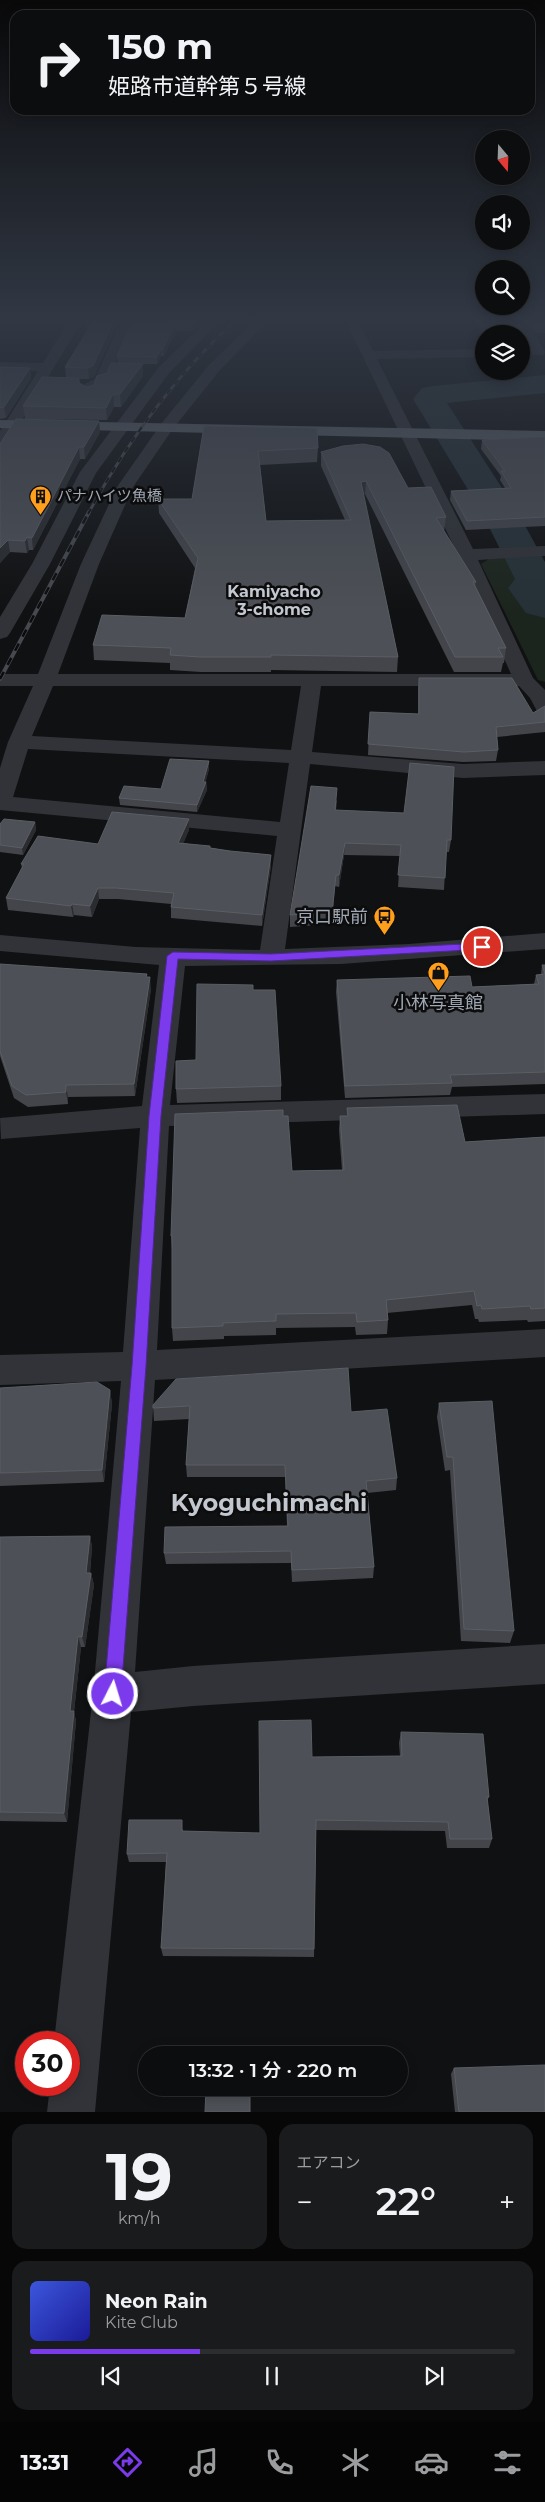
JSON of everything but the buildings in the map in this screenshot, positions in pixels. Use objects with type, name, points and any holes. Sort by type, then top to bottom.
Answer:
[{"type":"highway","points":[[10,421],[403,428],[545,436]]},
{"type":"highway","points":[[403,428],[545,426]]},
{"type":"street","points":[[0,633],[41,564],[88,472],[129,416]]},
{"type":"street","points":[[176,416],[125,488],[90,564],[46,680],[19,742],[0,802],[289,830]]},
{"type":"street","points":[[397,416],[467,555],[524,680],[543,700]]},
{"type":"street","points":[[0,443],[10,421]]},
{"type":"street","points":[[467,555],[545,551]]},
{"type":"street","points":[[0,680],[524,680]]},
{"type":"street","points":[[271,958],[312,680]]},
{"type":"street","points":[[19,742],[300,757],[463,771],[545,768]]},
{"type":"street","points":[[0,943],[72,951],[271,958],[393,953],[545,941]]},
{"type":"street","points":[[71,2112],[113,1694],[139,1366],[155,1116],[173,956]]},
{"type":"street","points":[[0,1129],[155,1116],[545,1104]]},
{"type":"street","points":[[0,1370],[139,1366],[545,1343]]},
{"type":"street","points":[[113,1694],[193,1686],[545,1664]]},
{"type":"shaded area","points":[[530,556],[545,582],[545,682],[538,680],[481,564],[489,559]]},
{"type":"waterway","points":[[439,416],[499,511],[535,580],[528,588],[540,604],[545,606]]},
{"type":"railway","points":[[88,514],[120,460],[150,416]]},
{"type":"railway","points":[[0,679],[89,512]]},
{"type":"place","name":"パナハイツ魚橋","points":[[41,515]]},
{"type":"place","name":"京口駅前","points":[[384,936]]},
{"type":"place","name":"小林写真館","points":[[438,992]]},
{"type":"district","name":"Kamiyacho 3-chome","points":[[274,600]]},
{"type":"district","name":"Kyoguchimachi","points":[[269,1503]]},
{"type":"route","points":[[113,1694],[139,1366],[155,1116],[173,956],[271,958],[482,947]]}]
